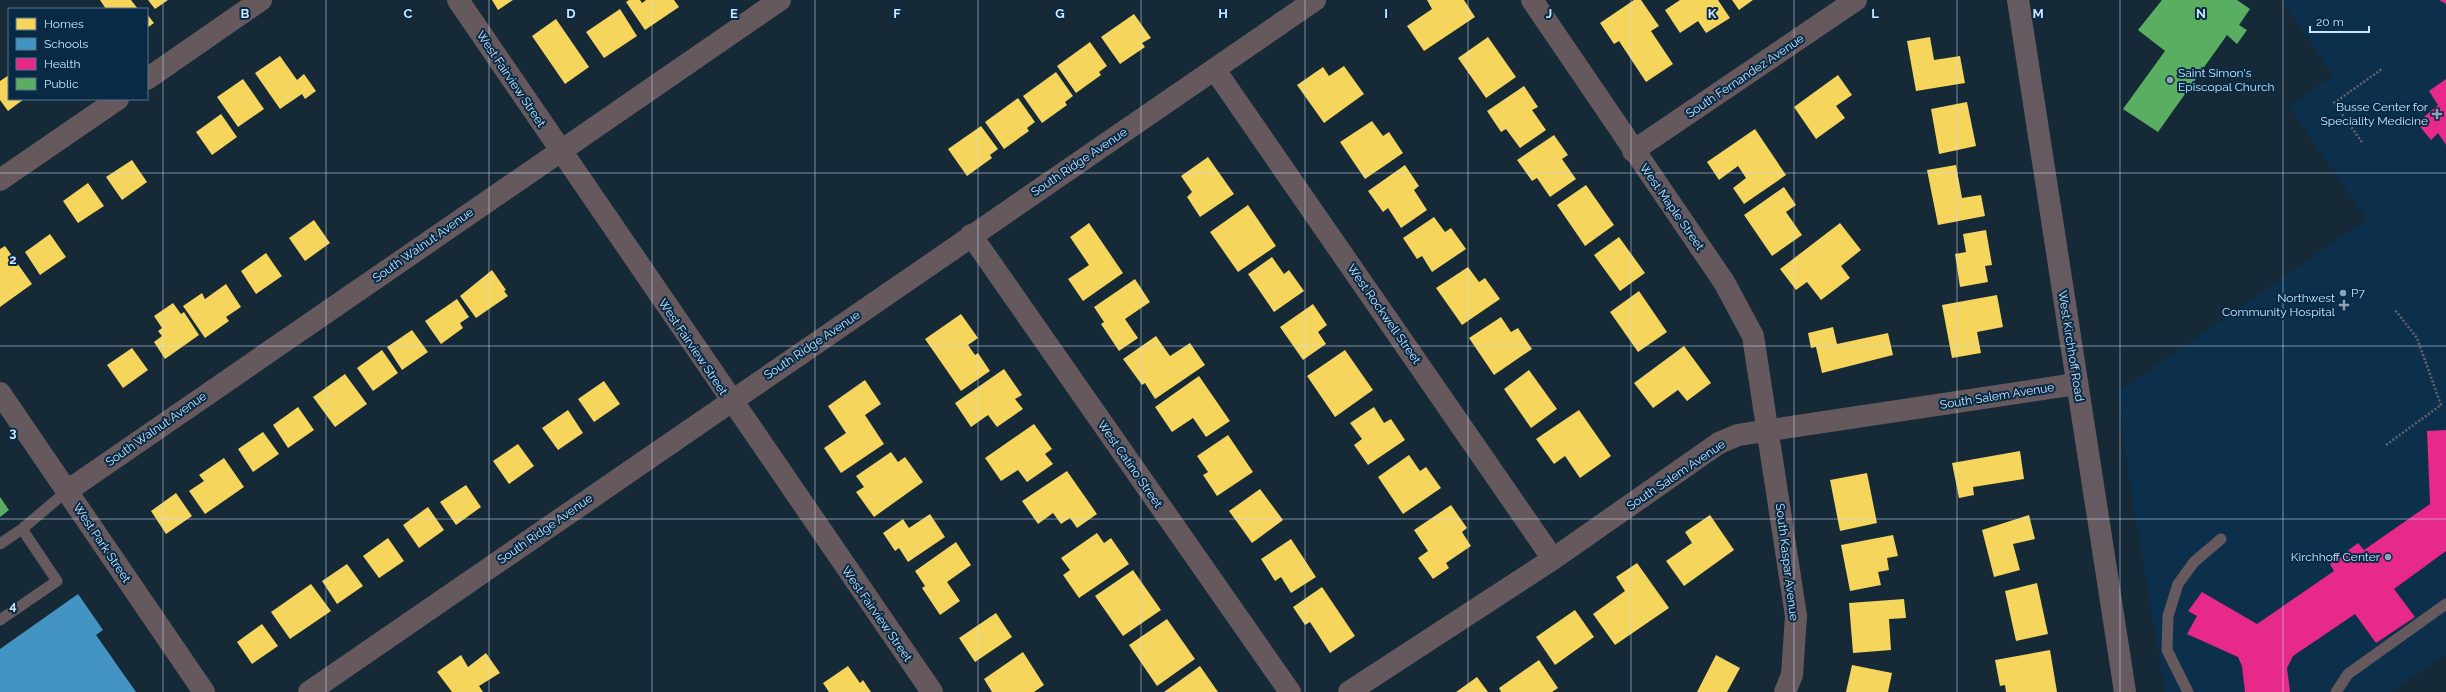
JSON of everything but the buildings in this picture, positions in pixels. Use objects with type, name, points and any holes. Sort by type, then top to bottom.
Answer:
[{"type":"main road","name":"West Kirchhoff Road","points":[[2018,0],[2076,384],[2125,692]]},
{"type":"street","points":[[148,78],[261,0]]},
{"type":"street","name":"West Fairview Street","points":[[458,0],[730,401],[932,692]]},
{"type":"street","name":"South Walnut Avenue","points":[[67,491],[560,150],[780,0]]},
{"type":"street","name":"South Ridge Avenue","points":[[309,692],[1315,0]]},
{"type":"street","name":"West Maple Street","points":[[1532,0],[1633,151],[1724,282],[1745,318],[1753,336],[1769,432]]},
{"type":"street","name":"South Fernandez Avenue","points":[[1633,151],[1856,0]]},
{"type":"street","name":"West Rockwell Street","points":[[1215,70],[1553,559]]},
{"type":"street","points":[[0,180],[117,100]]},
{"type":"street","name":"West Catino Street","points":[[971,236],[1290,692]]},
{"type":"street","name":"South Salem Avenue","points":[[1349,692],[1553,559],[1719,443],[1738,435],[1769,432],[2076,384]]},
{"type":"street","name":"West Park Street","points":[[0,393],[204,692]]},
{"type":"street","name":"South Kaspar Avenue","points":[[1769,432],[1796,616],[1792,675],[1785,692]]},
{"type":"lane","points":[[0,544],[22,529],[67,491]]},
{"type":"lane","points":[[0,620],[57,581],[22,529]]},
{"type":"lane","points":[[2188,692],[2167,650],[2168,616],[2178,584],[2194,562],[2221,539]]},
{"type":"lane","points":[[2336,692],[2348,674],[2446,604]]},
{"type":"path","points":[[2362,142],[2334,103],[2382,69]]},
{"type":"path","points":[[2386,445],[2441,405],[2417,338],[2395,310]]},
{"type":"shaded area","name":"Northwest Community Hospital","points":[[2281,0],[2446,0],[2446,654],[2392,692],[2165,692],[2131,491],[2118,392],[2367,219],[2289,107],[2333,75]]},
{"type":"place","name":"Saint Simon's Episcopal Church","points":[[2170,80]]},
{"type":"place","name":"Busse Center for Speciality Medicine","points":[[2437,114]]},
{"type":"place","name":"P7","points":[[2343,293]]},
{"type":"place","name":"Northwest Community Hospital","points":[[2344,305]]},
{"type":"place","name":"Kirchhoff Center","points":[[2388,557]]}]
